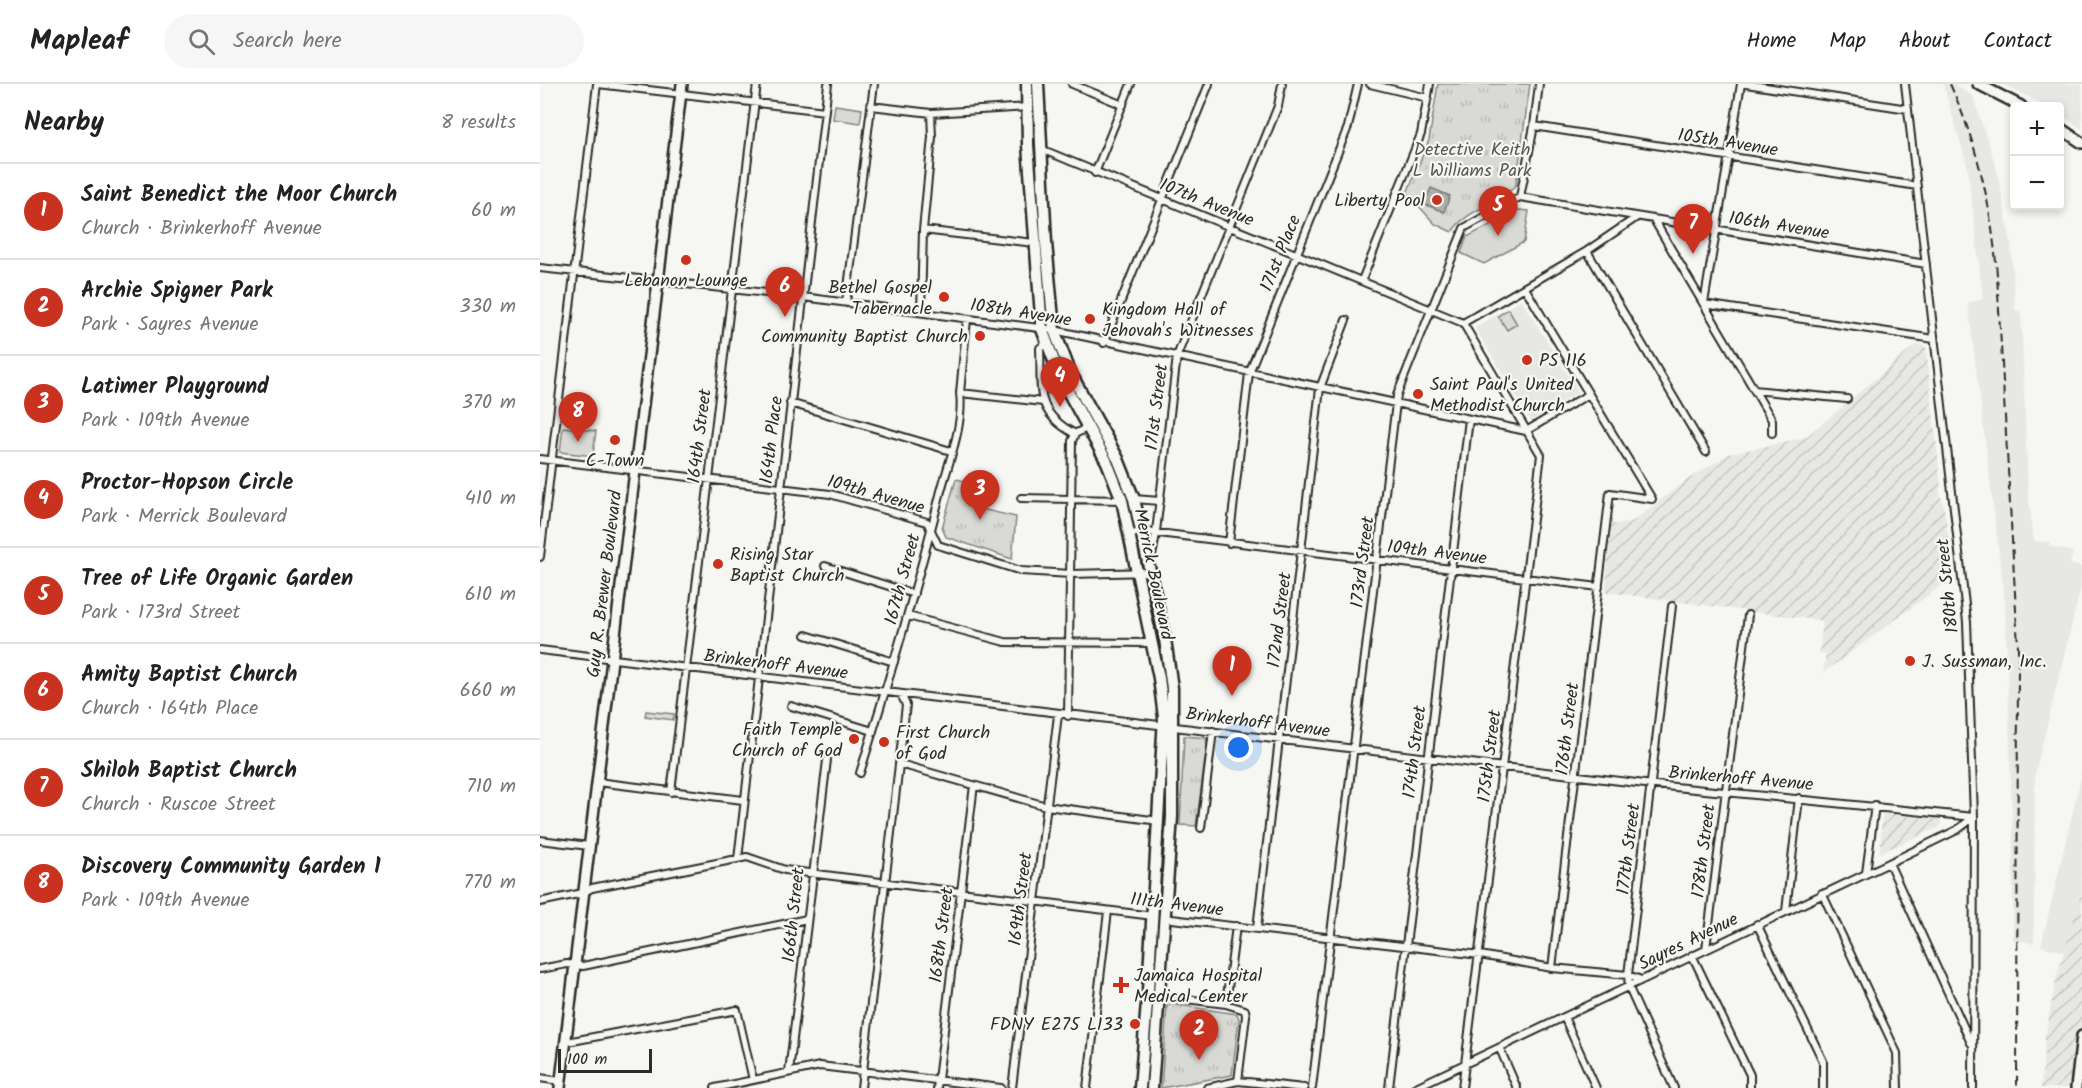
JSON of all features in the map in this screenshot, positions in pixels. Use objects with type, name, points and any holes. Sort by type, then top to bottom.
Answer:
[{"type":"main road","name":"Merrick Boulevard","points":[[1027,84],[1026,107],[1034,243],[1042,329],[1060,377],[1088,427],[1122,500],[1169,726],[1172,817],[1161,996],[1152,1088]]},
{"type":"main road","name":"Merrick Boulevard","points":[[1038,84],[1054,330],[1071,374],[1118,459],[1134,499],[1151,572],[1171,678],[1169,726],[1158,821],[1140,1088]]},
{"type":"main road","points":[[1978,84],[2013,102]]},
{"type":"main road","name":"Guy R. Brewer Boulevard","points":[[560,1085],[681,89]]},
{"type":"main road","points":[[2064,131],[2082,143]]},
{"type":"main road","points":[[2077,1088],[2082,1036]]},
{"type":"street","points":[[540,556],[598,84],[681,89],[754,103],[825,111]]},
{"type":"street","name":"164th Street","points":[[671,792],[757,84]]},
{"type":"street","name":"164th Place","points":[[738,859],[757,678],[828,84]]},
{"type":"street","points":[[846,303],[874,84]]},
{"type":"street","points":[[1072,84],[1123,105]]},
{"type":"street","points":[[1095,173],[1131,84]]},
{"type":"street","points":[[1104,343],[1209,84]]},
{"type":"street","name":"171st Street","points":[[1148,558],[1152,556],[1156,534],[1177,356],[1278,106],[1282,84]]},
{"type":"street","name":"171st Place","points":[[1229,543],[1249,373],[1348,127],[1358,84]]},
{"type":"street","points":[[1370,84],[1428,99]]},
{"type":"street","points":[[1362,280],[1421,134],[1430,84]]},
{"type":"street","points":[[1520,197],[1534,126],[1539,84]]},
{"type":"street","points":[[1704,304],[1741,84]]},
{"type":"street","points":[[1746,84],[1815,90],[1908,109]]},
{"type":"street","name":"180th Street","points":[[1905,84],[1967,622],[1974,817],[1973,1088]]},
{"type":"street","points":[[871,106],[931,113],[1039,107]]},
{"type":"street","points":[[921,312],[923,230],[932,138],[931,113]]},
{"type":"street","name":"105th Avenue","points":[[1534,126],[1917,186]]},
{"type":"street","name":"107th Avenue","points":[[1041,149],[1463,323]]},
{"type":"street","name":"106th Avenue","points":[[1520,197],[1926,264]]},
{"type":"street","name":"173rd Street","points":[[1312,1088],[1396,404],[1430,309],[1464,228],[1520,197]]},
{"type":"street","points":[[1463,323],[1587,251],[1637,217]]},
{"type":"street","points":[[1654,220],[1772,420],[1772,434]]},
{"type":"street","points":[[923,230],[1034,243]]},
{"type":"street","points":[[1587,251],[1706,452]]},
{"type":"street","name":"108th Avenue","points":[[540,268],[803,297],[1054,330],[1104,343],[1177,356],[1526,431]]},
{"type":"street","points":[[1526,288],[1589,394],[1526,431]]},
{"type":"street","points":[[1704,304],[1934,339]]},
{"type":"street","name":"167th Street","points":[[860,773],[908,616],[951,451],[961,405],[960,393],[967,319]]},
{"type":"street","name":"172nd Street","points":[[1257,928],[1320,388],[1346,320]]},
{"type":"street","name":"175th Street","points":[[1462,1088],[1541,455],[1463,323]]},
{"type":"street","points":[[1047,343],[1040,348],[1043,402],[1049,417],[1075,434]]},
{"type":"street","points":[[1754,390],[1847,399]]},
{"type":"street","points":[[960,393],[1043,402]]},
{"type":"street","name":"176th Street","points":[[1552,968],[1610,493],[1652,499],[1589,394]]},
{"type":"street","points":[[790,403],[951,451]]},
{"type":"street","name":"174th Street","points":[[1389,1088],[1469,419]]},
{"type":"street","points":[[1075,434],[1088,427]]},
{"type":"street","points":[[1068,716],[1075,434]]},
{"type":"street","name":"109th Avenue","points":[[540,459],[830,494],[927,522],[938,545],[1021,571],[1071,574],[1151,572]]},
{"type":"street","points":[[1021,498],[1122,500]]},
{"type":"street","points":[[1134,499],[1160,501]]},
{"type":"street","points":[[1130,535],[1142,531]]},
{"type":"street","name":"109th Avenue","points":[[1142,531],[1599,587]]},
{"type":"street","points":[[825,566],[914,594]]},
{"type":"street","name":"177th Street","points":[[1672,606],[1628,975],[1629,988],[1674,1088]]},
{"type":"street","name":"178th Street","points":[[1706,948],[1748,615]]},
{"type":"street","points":[[908,616],[1005,642],[1152,643]]},
{"type":"street","points":[[806,635],[894,662]]},
{"type":"street","name":"Brinkerhoff Avenue","points":[[540,650],[1058,715],[1213,731],[1651,785],[1875,805],[1974,817]]},
{"type":"street","points":[[861,1088],[906,705],[901,694]]},
{"type":"street","points":[[791,706],[873,731]]},
{"type":"street","name":"169th Street","points":[[1012,1088],[1058,715]]},
{"type":"street","points":[[1201,828],[1213,731]]},
{"type":"street","name":"166th Street","points":[[789,1072],[827,760]]},
{"type":"street","points":[[900,764],[1046,806],[1158,821]]},
{"type":"street","points":[[597,782],[743,800]]},
{"type":"street","name":"168th Street","points":[[937,1084],[974,785]]},
{"type":"street","points":[[1786,911],[1799,798]]},
{"type":"street","points":[[1866,873],[1875,805]]},
{"type":"street","name":"Sayres Avenue","points":[[1414,1088],[1889,863],[1957,830],[1974,817]]},
{"type":"street","points":[[540,840],[589,846]]},
{"type":"street","name":"111th Avenue","points":[[540,902],[583,893],[592,888],[747,857],[784,870],[812,874],[1480,955],[1552,968],[1628,975],[1641,980]]},
{"type":"street","points":[[1889,863],[1972,1046]]},
{"type":"street","points":[[1822,893],[1897,1053],[1898,1088]]},
{"type":"street","points":[[1087,1088],[1108,911]]},
{"type":"street","points":[[540,969],[574,964],[585,965],[807,919]]},
{"type":"street","points":[[1758,924],[1823,1061],[1823,1088]]},
{"type":"street","points":[[1227,1004],[1236,926]]},
{"type":"street","points":[[1692,955],[1750,1075],[1750,1088]]},
{"type":"street","points":[[1161,996],[1227,1004],[1239,1006],[1245,1010],[1238,1081]]},
{"type":"street","points":[[567,1042],[737,1010],[753,1080]]},
{"type":"street","points":[[1564,1017],[1596,1088]]},
{"type":"street","points":[[1500,1049],[1517,1088]]},
{"type":"street","points":[[715,1088],[820,1065],[937,1084],[1001,1088]]},
{"type":"street","points":[[540,1078],[560,1085]]},
{"type":"street","points":[[1207,1088],[1238,1081],[1304,1088]]},
{"type":"street","points":[[2077,1088],[2082,1086]]},
{"type":"shaded area","points":[[1943,84],[1953,84],[1973,96],[1997,170],[2011,243],[2015,310],[2021,312],[2028,493],[2034,541],[2050,542],[2049,546],[2073,552],[2070,564],[2082,567],[2082,583],[2035,774],[2034,943],[2013,940],[2013,846],[2005,601],[1968,303],[1983,299],[1968,168]]},
{"type":"shaded area","points":[[2003,84],[2082,84],[2082,129],[2064,117],[2064,102],[2038,102]]},
{"type":"shaded area","name":"PS 116","points":[[1521,300],[1579,392],[1531,421],[1475,328]]},
{"type":"shaded area","points":[[1917,344],[1926,347],[1941,487],[1939,490],[1944,507],[1954,581],[1947,581],[1823,673],[1826,654],[1819,653],[1823,621],[1606,592],[1609,525],[1633,521],[1687,480],[1729,454],[1806,437]]},
{"type":"shaded area","points":[[2082,773],[2082,908],[2065,952],[2041,946]]},
{"type":"shaded area","points":[[1882,814],[1941,819],[1940,827],[1880,853]]},
{"type":"shaded area","points":[[2082,890],[2082,1088],[2041,1088],[2045,1038],[2056,979]]},
{"type":"green space","name":"Detective Keith L Williams Park","points":[[1438,84],[1530,84],[1516,185],[1501,198],[1474,212],[1458,224],[1452,232],[1435,224],[1407,193],[1429,140]]},
{"type":"green space","points":[[835,105],[862,109],[860,123],[833,119]]},
{"type":"green space","points":[[1519,210],[1529,211],[1524,242],[1484,264],[1461,253],[1467,237]]},
{"type":"green space","points":[[1508,309],[1517,324],[1507,330],[1498,316]]},
{"type":"green space","points":[[563,427],[596,431],[593,456],[560,452]]},
{"type":"green space","points":[[956,479],[987,486],[981,509],[1016,517],[1012,559],[946,537],[942,528]]},
{"type":"green space","points":[[646,711],[674,714],[673,720],[645,716]]},
{"type":"green space","points":[[1184,736],[1206,738],[1207,745],[1196,826],[1180,825]]},
{"type":"green space","points":[[1171,1004],[1237,1014],[1239,1019],[1232,1075],[1161,1088],[1167,1006]]},
{"type":"water","name":"Liberty Pool","points":[[1431,188],[1450,196],[1444,212],[1424,204]]},
{"type":"railway","points":[[1950,84],[1960,107],[1982,178],[1995,250],[1997,275],[2018,646],[2017,1088]]},
{"type":"place","name":"Liberty Pool","points":[[1437,200]]},
{"type":"place","name":"Tree of Life Organic Garden","points":[[1498,236]]},
{"type":"place","name":"Shiloh Baptist Church","points":[[1693,254]]},
{"type":"place","name":"Lebanon Lounge","points":[[686,260]]},
{"type":"place","name":"Bethel Gospel Tabernacle","points":[[944,297]]},
{"type":"place","name":"Amity Baptist Church","points":[[785,317]]},
{"type":"place","name":"Kingdom Hall of Jehovah's Witnesses","points":[[1090,319]]},
{"type":"place","name":"Community Baptist Church","points":[[980,336]]},
{"type":"place","name":"PS 116","points":[[1527,360]]},
{"type":"place","name":"Saint Paul's United Methodist Church","points":[[1418,394]]},
{"type":"place","name":"Proctor-Hopson Circle","points":[[1060,407]]},
{"type":"place","name":"C-Town","points":[[615,440]]},
{"type":"place","name":"Discovery Community Garden 1","points":[[578,442]]},
{"type":"place","name":"Latimer Playground","points":[[980,520]]},
{"type":"place","name":"Rising Star Baptist Church","points":[[718,564]]},
{"type":"place","name":"J. Sussman, Inc.","points":[[1910,661]]},
{"type":"place","name":"Saint Benedict the Moor Church","points":[[1232,696]]},
{"type":"place","name":"Faith Temple Church of God","points":[[854,739]]},
{"type":"place","name":"First Church of God","points":[[884,742]]},
{"type":"place","name":"Jamaica Hospital Medical Center","points":[[1121,985]]},
{"type":"place","name":"FDNY E275 L133","points":[[1135,1024]]},
{"type":"place","name":"Archie Spigner Park","points":[[1199,1060]]}]
